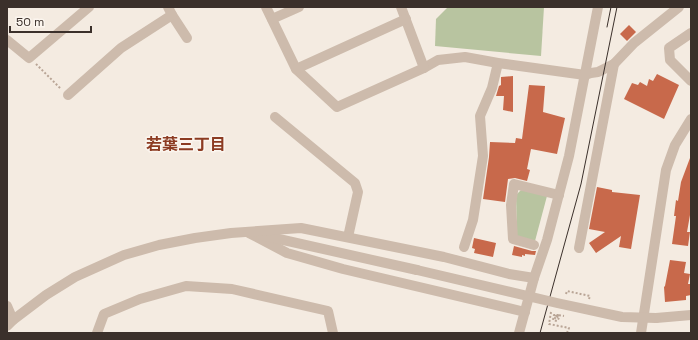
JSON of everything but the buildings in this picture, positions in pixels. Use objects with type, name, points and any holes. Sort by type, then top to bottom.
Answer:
[{"type":"street","points":[[7,40],[29,58],[89,7]]},
{"type":"street","points":[[266,7],[296,69],[337,107],[424,68],[438,60],[465,57],[585,75],[591,72],[598,72],[614,64],[634,43],[679,7]]},
{"type":"street","points":[[272,19],[299,7]]},
{"type":"street","points":[[401,7],[424,68]]},
{"type":"street","points":[[519,333],[534,278],[548,240],[569,156],[598,7]]},
{"type":"street","points":[[68,95],[121,48],[170,11],[186,38]]},
{"type":"street","points":[[296,69],[406,19]]},
{"type":"street","points":[[691,33],[669,48],[670,60],[691,81]]},
{"type":"street","points":[[464,247],[473,220],[483,156],[480,116],[492,88],[498,63]]},
{"type":"street","points":[[579,248],[614,64]]},
{"type":"street","points":[[275,117],[354,183],[358,192],[348,237]]},
{"type":"street","points":[[642,333],[666,170],[675,145],[691,119]]},
{"type":"street","points":[[534,245],[513,239],[511,205],[514,184],[559,195]]},
{"type":"street","points":[[7,306],[10,323],[46,295],[75,277],[124,255],[159,245],[194,238],[301,228],[444,257],[509,274],[534,278]]},
{"type":"street","points":[[249,233],[622,317],[656,318],[691,315]]},
{"type":"street","points":[[249,233],[288,253],[301,257],[343,269],[525,312]]},
{"type":"street","points":[[97,333],[104,314],[140,299],[186,286],[232,289],[328,311],[333,333]]},
{"type":"path","points":[[29,58],[68,95]]},
{"type":"path","points":[[553,306],[549,324],[569,328],[567,333]]},
{"type":"path","points":[[559,317],[556,319],[554,317],[564,316]]},
{"type":"green space","points":[[448,7],[544,7],[541,56],[435,46],[436,19]]},
{"type":"green space","points":[[521,190],[547,196],[535,241],[517,237],[516,195]]},
{"type":"tram line","points":[[607,27],[611,7]]},
{"type":"tram line","points":[[540,333],[581,184],[617,7]]},
{"type":"district","name":"若葉三丁目","points":[[186,144]]}]
